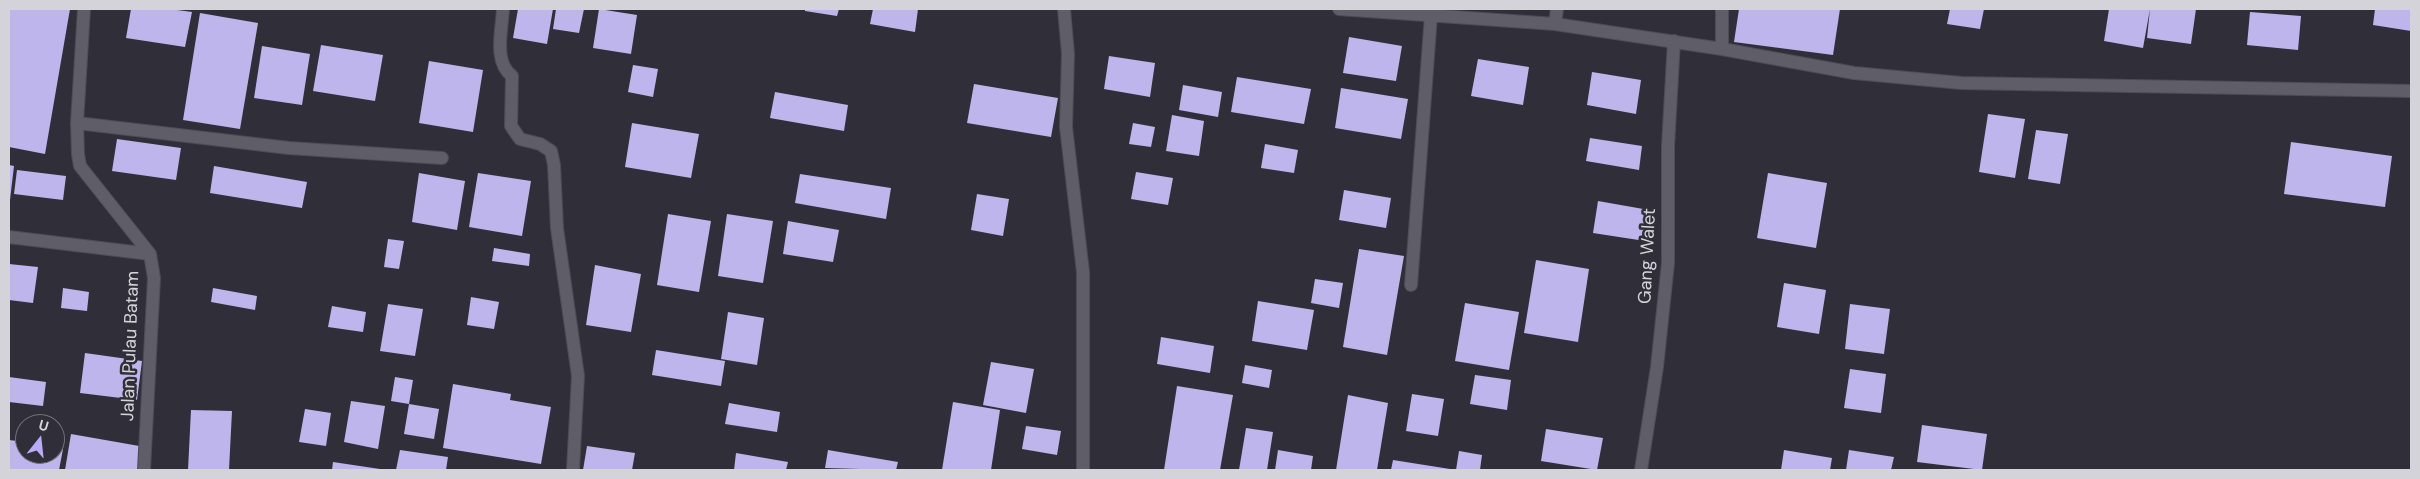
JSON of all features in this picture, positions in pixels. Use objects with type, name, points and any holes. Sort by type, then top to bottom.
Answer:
[{"type":"street","name":"Jalan Pulau Batam","points":[[84,9],[77,123],[80,166],[150,254],[154,278],[144,470]]},
{"type":"street","points":[[503,9],[500,60],[504,70],[512,76],[511,126],[520,140],[540,144],[551,151],[554,165],[557,228],[578,376],[573,470]]},
{"type":"street","points":[[1064,9],[1068,54],[1066,127],[1083,272],[1083,470]]},
{"type":"street","points":[[1339,9],[1555,24],[1722,49],[1854,73],[1961,83],[2411,91]]},
{"type":"street","points":[[1555,24],[1557,9]]},
{"type":"street","points":[[1722,9],[1722,49]]},
{"type":"street","points":[[1411,285],[1430,15]]},
{"type":"street","name":"Gang Walet","points":[[1641,470],[1657,367],[1668,263],[1668,146],[1674,42]]},
{"type":"street","points":[[77,123],[289,148],[442,158]]},
{"type":"street","points":[[9,237],[150,254]]},
{"type":"building","points":[[9,9],[70,9],[45,154],[9,147]]},
{"type":"building","points":[[131,9],[170,9],[192,12],[185,47],[126,38]]},
{"type":"building","points":[[518,9],[553,9],[547,44],[513,38]]},
{"type":"building","points":[[556,9],[584,9],[579,33],[553,29]]},
{"type":"building","points":[[599,9],[637,15],[631,54],[593,48]]},
{"type":"building","points":[[805,9],[839,9],[837,16],[805,11]]},
{"type":"building","points":[[873,9],[918,9],[915,32],[870,24]]},
{"type":"building","points":[[1739,9],[1840,9],[1833,55],[1734,42]]},
{"type":"building","points":[[1950,9],[1984,9],[1980,29],[1947,24]]},
{"type":"building","points":[[2109,9],[2150,9],[2143,48],[2104,41]]},
{"type":"building","points":[[2150,9],[2196,9],[2191,44],[2147,38]]},
{"type":"building","points":[[2375,9],[2411,9],[2411,31],[2373,25]]},
{"type":"building","points":[[2250,12],[2301,16],[2298,50],[2247,45]]},
{"type":"building","points":[[200,13],[258,23],[240,129],[183,120]]},
{"type":"building","points":[[1349,37],[1402,46],[1396,81],[1343,73]]},
{"type":"building","points":[[321,45],[383,55],[375,101],[313,91]]},
{"type":"building","points":[[262,46],[310,54],[302,105],[254,98]]},
{"type":"building","points":[[1109,56],[1155,63],[1150,97],[1104,89]]},
{"type":"building","points":[[1478,59],[1529,67],[1523,105],[1471,96]]},
{"type":"building","points":[[429,61],[483,70],[473,132],[419,123]]},
{"type":"building","points":[[633,65],[658,69],[653,97],[628,92]]},
{"type":"building","points":[[1592,72],[1641,80],[1636,114],[1587,105]]},
{"type":"building","points":[[1237,77],[1311,89],[1304,124],[1231,112]]},
{"type":"building","points":[[974,84],[1058,98],[1051,137],[967,123]]},
{"type":"building","points":[[1183,85],[1222,92],[1218,117],[1179,110]]},
{"type":"building","points":[[1341,88],[1408,99],[1401,139],[1335,128]]},
{"type":"building","points":[[775,92],[848,105],[844,131],[770,118]]},
{"type":"building","points":[[1988,114],[2025,119],[2015,178],[1979,172]]},
{"type":"building","points":[[1172,115],[1204,121],[1199,156],[1166,151]]},
{"type":"building","points":[[632,123],[699,134],[691,178],[625,167]]},
{"type":"building","points":[[1133,123],[1155,127],[1151,147],[1129,144]]},
{"type":"building","points":[[2036,130],[2068,134],[2060,184],[2028,179]]},
{"type":"building","points":[[1590,138],[1642,146],[1639,170],[1586,161]]},
{"type":"building","points":[[117,139],[181,148],[176,180],[112,171]]},
{"type":"building","points":[[2291,142],[2392,156],[2385,207],[2284,194]]},
{"type":"building","points":[[1265,144],[1298,150],[1294,173],[1261,168]]},
{"type":"building","points":[[9,165],[14,166],[10,200],[9,200]]},
{"type":"building","points":[[214,166],[307,182],[302,208],[210,193]]},
{"type":"building","points":[[17,170],[66,176],[63,200],[14,194]]},
{"type":"building","points":[[1136,172],[1173,178],[1168,205],[1131,199]]},
{"type":"building","points":[[419,173],[465,181],[457,230],[412,222]]},
{"type":"building","points":[[478,173],[531,181],[522,236],[469,227]]},
{"type":"building","points":[[1768,173],[1827,183],[1816,248],[1757,238]]},
{"type":"building","points":[[800,174],[891,188],[886,219],[795,203]]},
{"type":"building","points":[[1344,190],[1391,198],[1386,228],[1339,220]]},
{"type":"building","points":[[977,194],[1009,199],[1003,236],[971,230]]},
{"type":"building","points":[[1598,201],[1649,210],[1645,241],[1593,233]]},
{"type":"building","points":[[668,214],[711,221],[699,292],[657,285]]},
{"type":"building","points":[[727,214],[773,221],[763,283],[718,276]]},
{"type":"building","points":[[788,221],[839,230],[833,262],[783,254]]},
{"type":"building","points":[[388,239],[404,241],[399,269],[384,267]]},
{"type":"building","points":[[494,248],[530,254],[529,266],[492,261]]},
{"type":"building","points":[[1359,249],[1404,256],[1387,355],[1343,347]]},
{"type":"building","points":[[1536,260],[1589,269],[1578,342],[1524,333]]},
{"type":"building","points":[[9,264],[38,267],[33,303],[9,300]]},
{"type":"building","points":[[595,265],[641,274],[631,332],[586,325]]},
{"type":"building","points":[[1315,279],[1343,283],[1339,308],[1311,303]]},
{"type":"building","points":[[1784,283],[1826,290],[1819,334],[1777,327]]},
{"type":"building","points":[[63,288],[89,292],[87,311],[61,308]]},
{"type":"building","points":[[213,288],[257,296],[255,310],[211,302]]},
{"type":"building","points":[[471,297],[499,302],[494,329],[467,325]]},
{"type":"building","points":[[1258,301],[1314,310],[1307,350],[1252,341]]},
{"type":"building","points":[[1465,303],[1519,312],[1509,370],[1455,361]]},
{"type":"building","points":[[388,304],[423,309],[415,356],[380,351]]},
{"type":"building","points":[[1850,304],[1890,309],[1884,354],[1845,349]]},
{"type":"building","points":[[332,306],[366,312],[363,332],[328,327]]},
{"type":"building","points":[[728,312],[764,318],[757,365],[721,359]]},
{"type":"building","points":[[1161,337],[1214,346],[1210,373],[1157,364]]},
{"type":"building","points":[[656,350],[725,361],[721,386],[652,375]]},
{"type":"building","points":[[85,353],[142,361],[137,400],[80,393]]},
{"type":"building","points":[[991,362],[1034,369],[1026,413],[983,405]]},
{"type":"building","points":[[1245,365],[1272,370],[1269,388],[1242,383]]},
{"type":"building","points":[[1850,369],[1886,374],[1881,413],[1844,408]]},
{"type":"building","points":[[1475,375],[1511,380],[1507,410],[1470,404]]},
{"type":"building","points":[[9,377],[46,382],[43,406],[9,402]]},
{"type":"building","points":[[395,377],[413,380],[409,404],[391,401]]},
{"type":"building","points":[[453,384],[511,394],[510,400],[551,407],[541,464],[443,448]]},
{"type":"building","points":[[1177,386],[1233,395],[1220,470],[1164,470]]},
{"type":"building","points":[[1412,394],[1444,399],[1438,436],[1406,431]]},
{"type":"building","points":[[1348,395],[1388,403],[1377,470],[1336,470]]},
{"type":"building","points":[[351,401],[385,406],[378,449],[344,442]]},
{"type":"building","points":[[953,402],[1000,410],[991,470],[942,470]]},
{"type":"building","points":[[729,403],[780,412],[777,432],[725,424]]},
{"type":"building","points":[[409,404],[439,409],[434,439],[404,434]]},
{"type":"building","points":[[305,409],[331,413],[326,446],[299,442]]},
{"type":"building","points":[[191,410],[232,411],[229,470],[188,470]]},
{"type":"building","points":[[1922,425],[1987,434],[1982,470],[1917,462]]},
{"type":"building","points":[[1026,426],[1061,431],[1057,455],[1022,449]]},
{"type":"building","points":[[1246,428],[1273,432],[1267,470],[1239,470]]},
{"type":"building","points":[[1546,429],[1603,438],[1597,470],[1541,461]]},
{"type":"building","points":[[71,434],[145,447],[141,470],[65,470]]},
{"type":"building","points":[[9,440],[15,441],[15,464],[60,464],[59,470],[9,470]]},
{"type":"building","points":[[587,446],[635,453],[632,470],[583,470]]},
{"type":"building","points":[[400,450],[448,457],[446,470],[396,470]]},
{"type":"building","points":[[828,450],[898,462],[896,470],[825,468]]},
{"type":"building","points":[[1278,450],[1313,456],[1311,470],[1275,470]]},
{"type":"building","points":[[1784,450],[1832,458],[1830,470],[1781,470]]},
{"type":"building","points":[[1849,450],[1894,457],[1891,470],[1846,470]]},
{"type":"building","points":[[1459,451],[1482,455],[1480,470],[1456,470]]},
{"type":"building","points":[[736,453],[788,462],[786,470],[734,470]]},
{"type":"building","points":[[1393,460],[1450,469],[1450,470],[1391,470]]},
{"type":"building","points":[[333,462],[380,469],[380,470],[332,470]]}]
